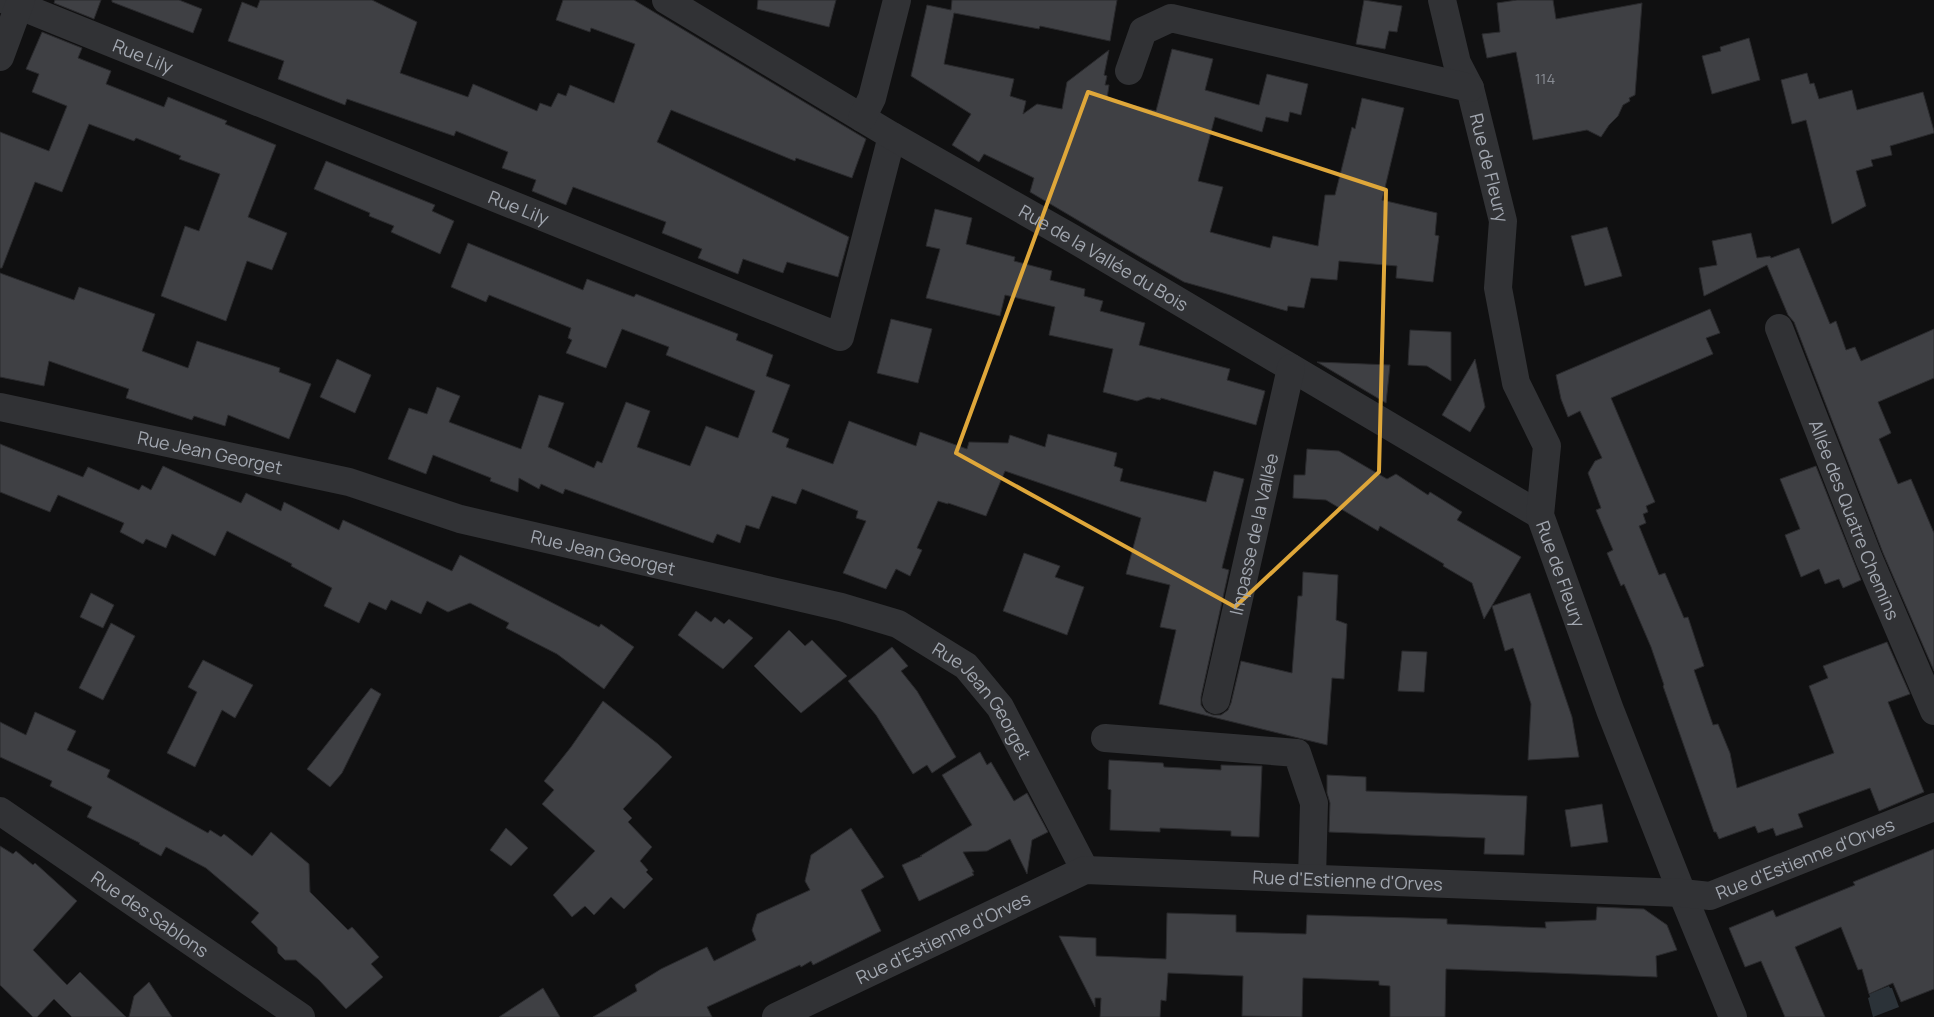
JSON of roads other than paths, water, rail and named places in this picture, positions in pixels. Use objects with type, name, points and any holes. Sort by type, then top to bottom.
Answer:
[{"type":"street","name":"Rue de la Vallée du Bois","points":[[666,0],[892,136],[1070,237],[1540,514]]},
{"type":"street","points":[[862,118],[872,98],[897,0]]},
{"type":"street","name":"Rue de Fleury","points":[[1442,0],[1457,63],[1470,88],[1503,221],[1498,288],[1516,383],[1547,446],[1540,514],[1610,710],[1732,1017]]},
{"type":"street","points":[[0,57],[15,2]]},
{"type":"street","name":"Rue Lily","points":[[15,2],[840,337],[892,136]]},
{"type":"street","points":[[1129,71],[1143,31],[1171,18],[1470,88]]},
{"type":"street","name":"Allée des Quatre Chemins","points":[[1779,328],[1869,559],[1934,711]]},
{"type":"street","name":"Impasse de la Vallée","points":[[1216,700],[1291,368]]},
{"type":"street","name":"Rue Jean Georget","points":[[0,408],[349,482],[460,519],[842,607],[898,624],[966,666],[1000,707],[1085,870]]},
{"type":"street","points":[[1105,738],[1297,753],[1314,803],[1312,878]]},
{"type":"street","name":"Rue d'Estienne d'Orves","points":[[776,1017],[1085,870],[1682,893],[1710,896],[1934,807]]},
{"type":"street","name":"Rue des Sablons","points":[[0,811],[301,1017]]}]
